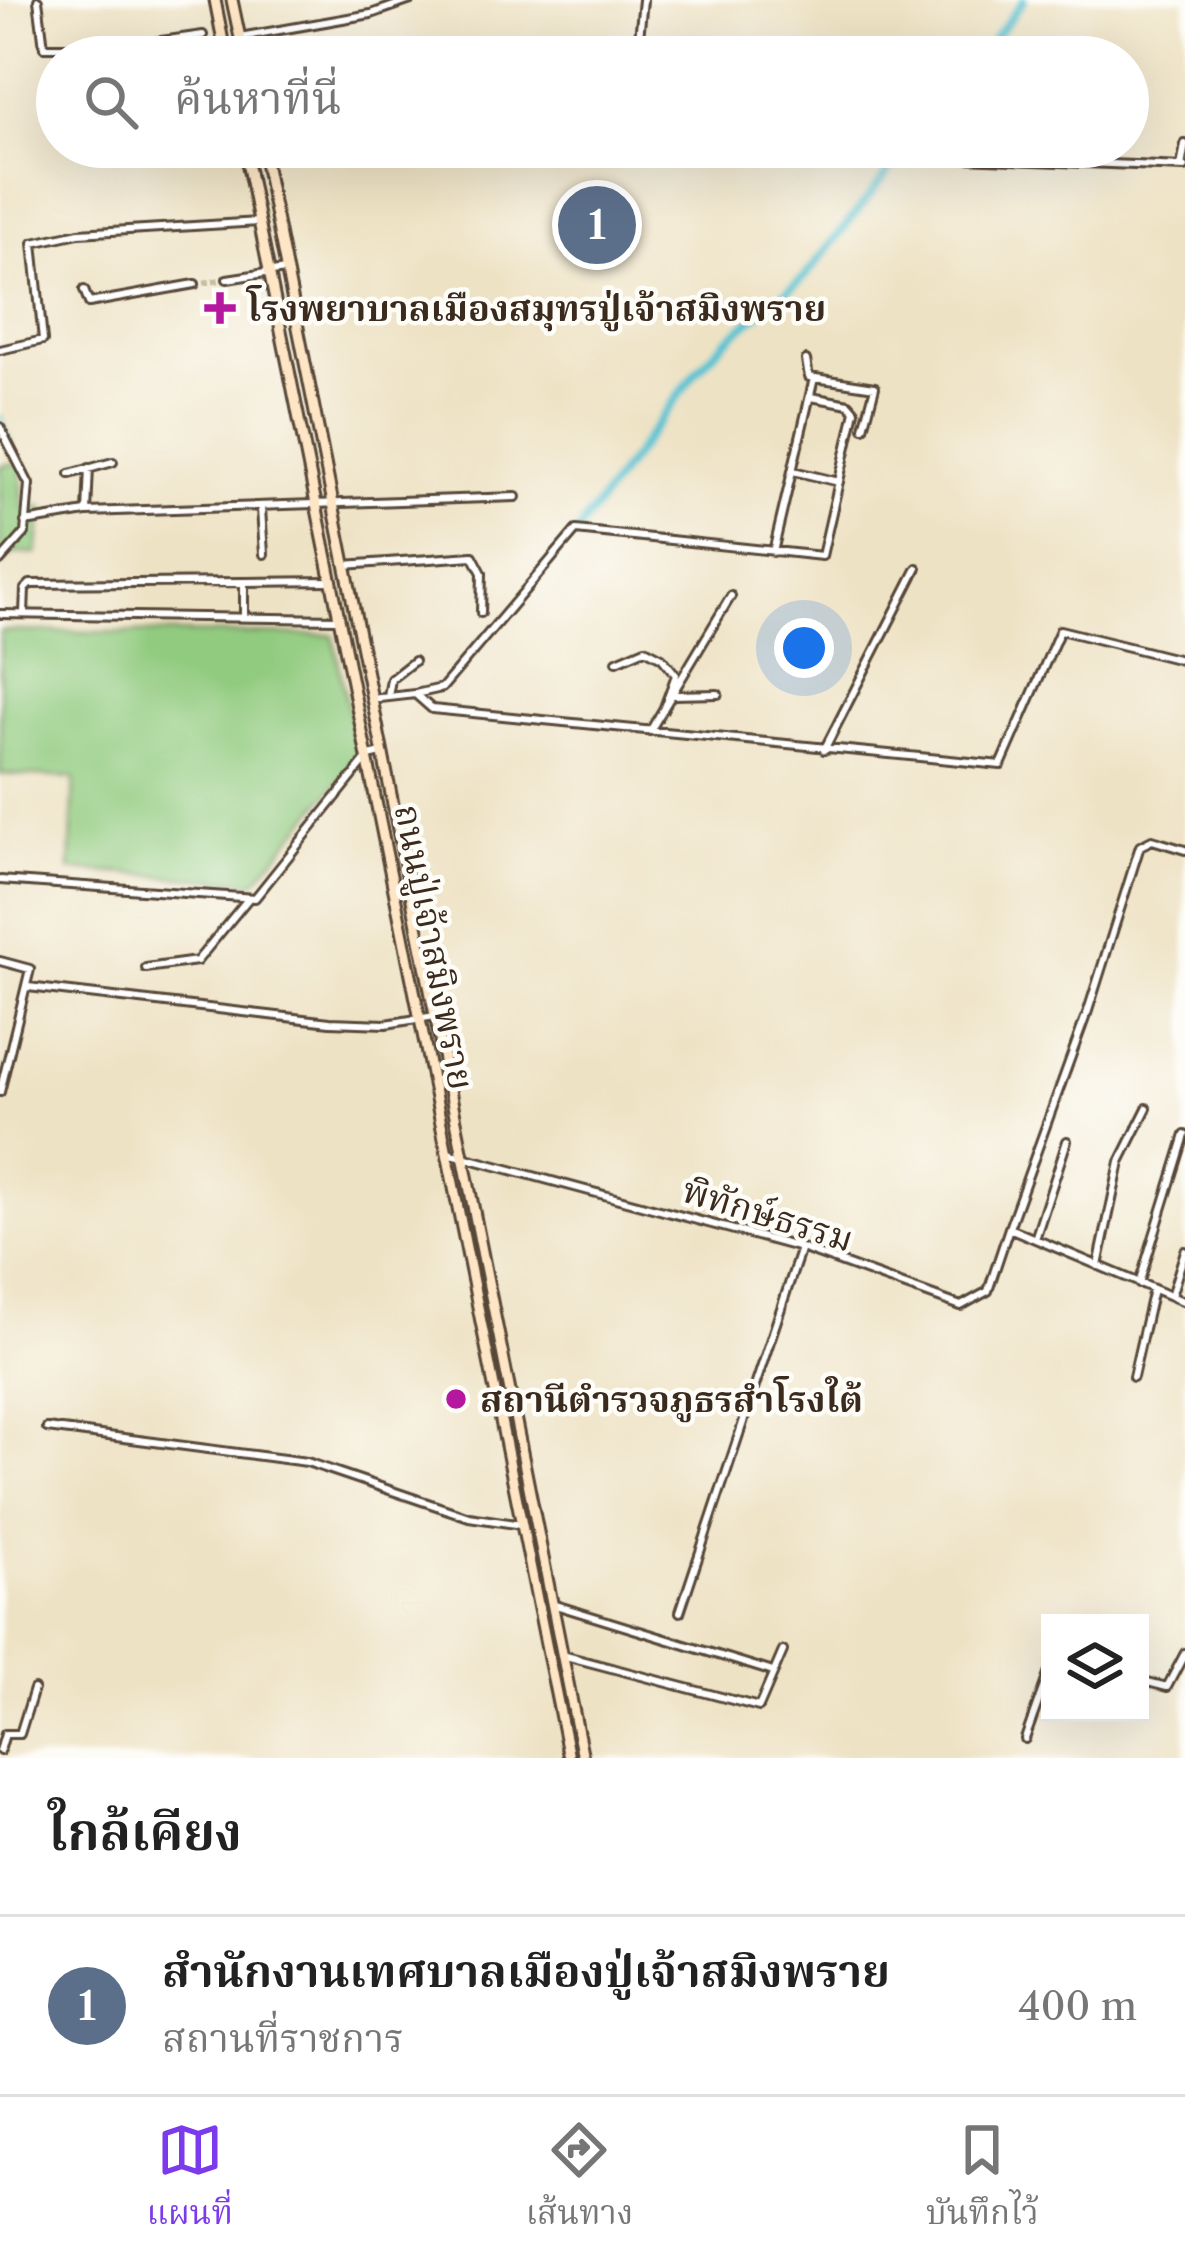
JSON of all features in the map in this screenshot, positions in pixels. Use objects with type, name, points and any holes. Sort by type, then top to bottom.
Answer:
[{"type":"main road","points":[[214,36],[215,0]]},
{"type":"main road","points":[[232,0],[240,36]]},
{"type":"main road","name":"ถนนปู่เจ้าสมิงพราย","points":[[248,168],[341,619],[435,1016],[569,1758]]},
{"type":"main road","name":"ถนนปู่เจ้าสมิงพราย","points":[[266,168],[370,699],[375,755],[448,1153],[503,1395]]},
{"type":"main road","name":"ถนนปู่เจ้าสมิงพราย","points":[[528,1524],[552,1604],[583,1758]]},
{"type":"street","points":[[38,0],[43,36]]},
{"type":"street","points":[[246,36],[371,14],[411,0]]},
{"type":"street","points":[[639,36],[643,0]]},
{"type":"street","points":[[192,36],[212,33]]},
{"type":"street","points":[[1149,166],[1183,167],[1185,144]]},
{"type":"street","points":[[0,350],[43,340],[33,243],[79,233],[259,222]]},
{"type":"street","points":[[226,279],[285,270]]},
{"type":"street","points":[[84,290],[89,303],[195,284]]},
{"type":"street","points":[[806,359],[805,375],[874,386],[864,428]]},
{"type":"street","points":[[773,552],[814,378]]},
{"type":"street","points":[[370,699],[442,688],[576,530],[822,556],[854,407],[811,397]]},
{"type":"street","points":[[0,427],[28,482],[28,522],[21,543],[0,562]]},
{"type":"street","points":[[70,475],[113,462]]},
{"type":"street","points":[[87,512],[89,468]]},
{"type":"street","points":[[793,471],[839,482]]},
{"type":"street","points":[[28,522],[87,512],[516,497]]},
{"type":"street","points":[[261,508],[264,554]]},
{"type":"street","points":[[344,565],[473,556],[482,574],[481,613]]},
{"type":"street","points":[[824,750],[917,568]]},
{"type":"street","points":[[25,613],[25,589],[30,584],[333,581]]},
{"type":"street","points":[[244,583],[244,615]]},
{"type":"street","points":[[650,731],[731,596]]},
{"type":"street","points":[[0,614],[341,619]]},
{"type":"street","points":[[415,694],[432,709],[1001,765],[1054,635],[1063,628],[1185,661]]},
{"type":"street","points":[[617,661],[645,649],[671,667],[676,675],[663,710]]},
{"type":"street","points":[[388,697],[391,680],[414,661]]},
{"type":"street","points":[[672,695],[718,694]]},
{"type":"street","points":[[0,880],[248,899],[260,894],[375,755]]},
{"type":"street","name":"พิทักษ์ธรรม","points":[[448,1153],[801,1248],[961,1306],[988,1291],[1086,1016],[1130,871],[1148,841],[1185,850]]},
{"type":"street","points":[[146,968],[197,962],[248,899]]},
{"type":"street","points":[[0,961],[29,965],[28,987],[0,1092]]},
{"type":"street","points":[[28,987],[330,1022],[386,1024],[435,1016]]},
{"type":"street","points":[[1098,1266],[1120,1162],[1147,1108]]},
{"type":"street","points":[[1139,1284],[1185,1135]]},
{"type":"street","points":[[1035,1239],[1067,1141]]},
{"type":"street","points":[[1009,1228],[1185,1302]]},
{"type":"street","points":[[680,1612],[801,1248]]},
{"type":"street","points":[[1171,1297],[1185,1251]]},
{"type":"street","points":[[1132,1377],[1153,1289]]},
{"type":"street","points":[[47,1428],[307,1462],[469,1517],[528,1524]]},
{"type":"street","points":[[552,1604],[770,1671]]},
{"type":"street","points":[[562,1655],[759,1707],[770,1671],[783,1651]]},
{"type":"street","points":[[1149,1682],[1167,1687],[1185,1653]]},
{"type":"street","points":[[0,1751],[5,1734],[20,1734],[34,1689]]},
{"type":"street","points":[[1024,1739],[1041,1693]]},
{"type":"green space","points":[[21,462],[23,507],[43,507],[37,553],[14,553],[0,566],[0,466]]},
{"type":"green space","points":[[0,631],[333,635],[358,758],[255,882],[70,870],[74,778],[0,774]]},
{"type":"waterway","points":[[996,36],[1024,0]]},
{"type":"waterway","points":[[578,531],[696,372],[724,342],[805,277],[891,168]]},
{"type":"waterway","points":[[0,415],[11,441]]},
{"type":"waterway","points":[[20,461],[32,483]]},
{"type":"tunnel","points":[[195,284],[227,279]]},
{"type":"place","name":"สำนักงานเทศบาลเมืองปู่เจ้าสมิงพราย","points":[[597,225]]},
{"type":"place","name":"โรงพยาบาลเมืองสมุทรปู่เจ้าสมิงพราย","points":[[220,308]]},
{"type":"place","name":"สถานีตำรวจภูธรสำโรงใต้","points":[[456,1399]]}]
